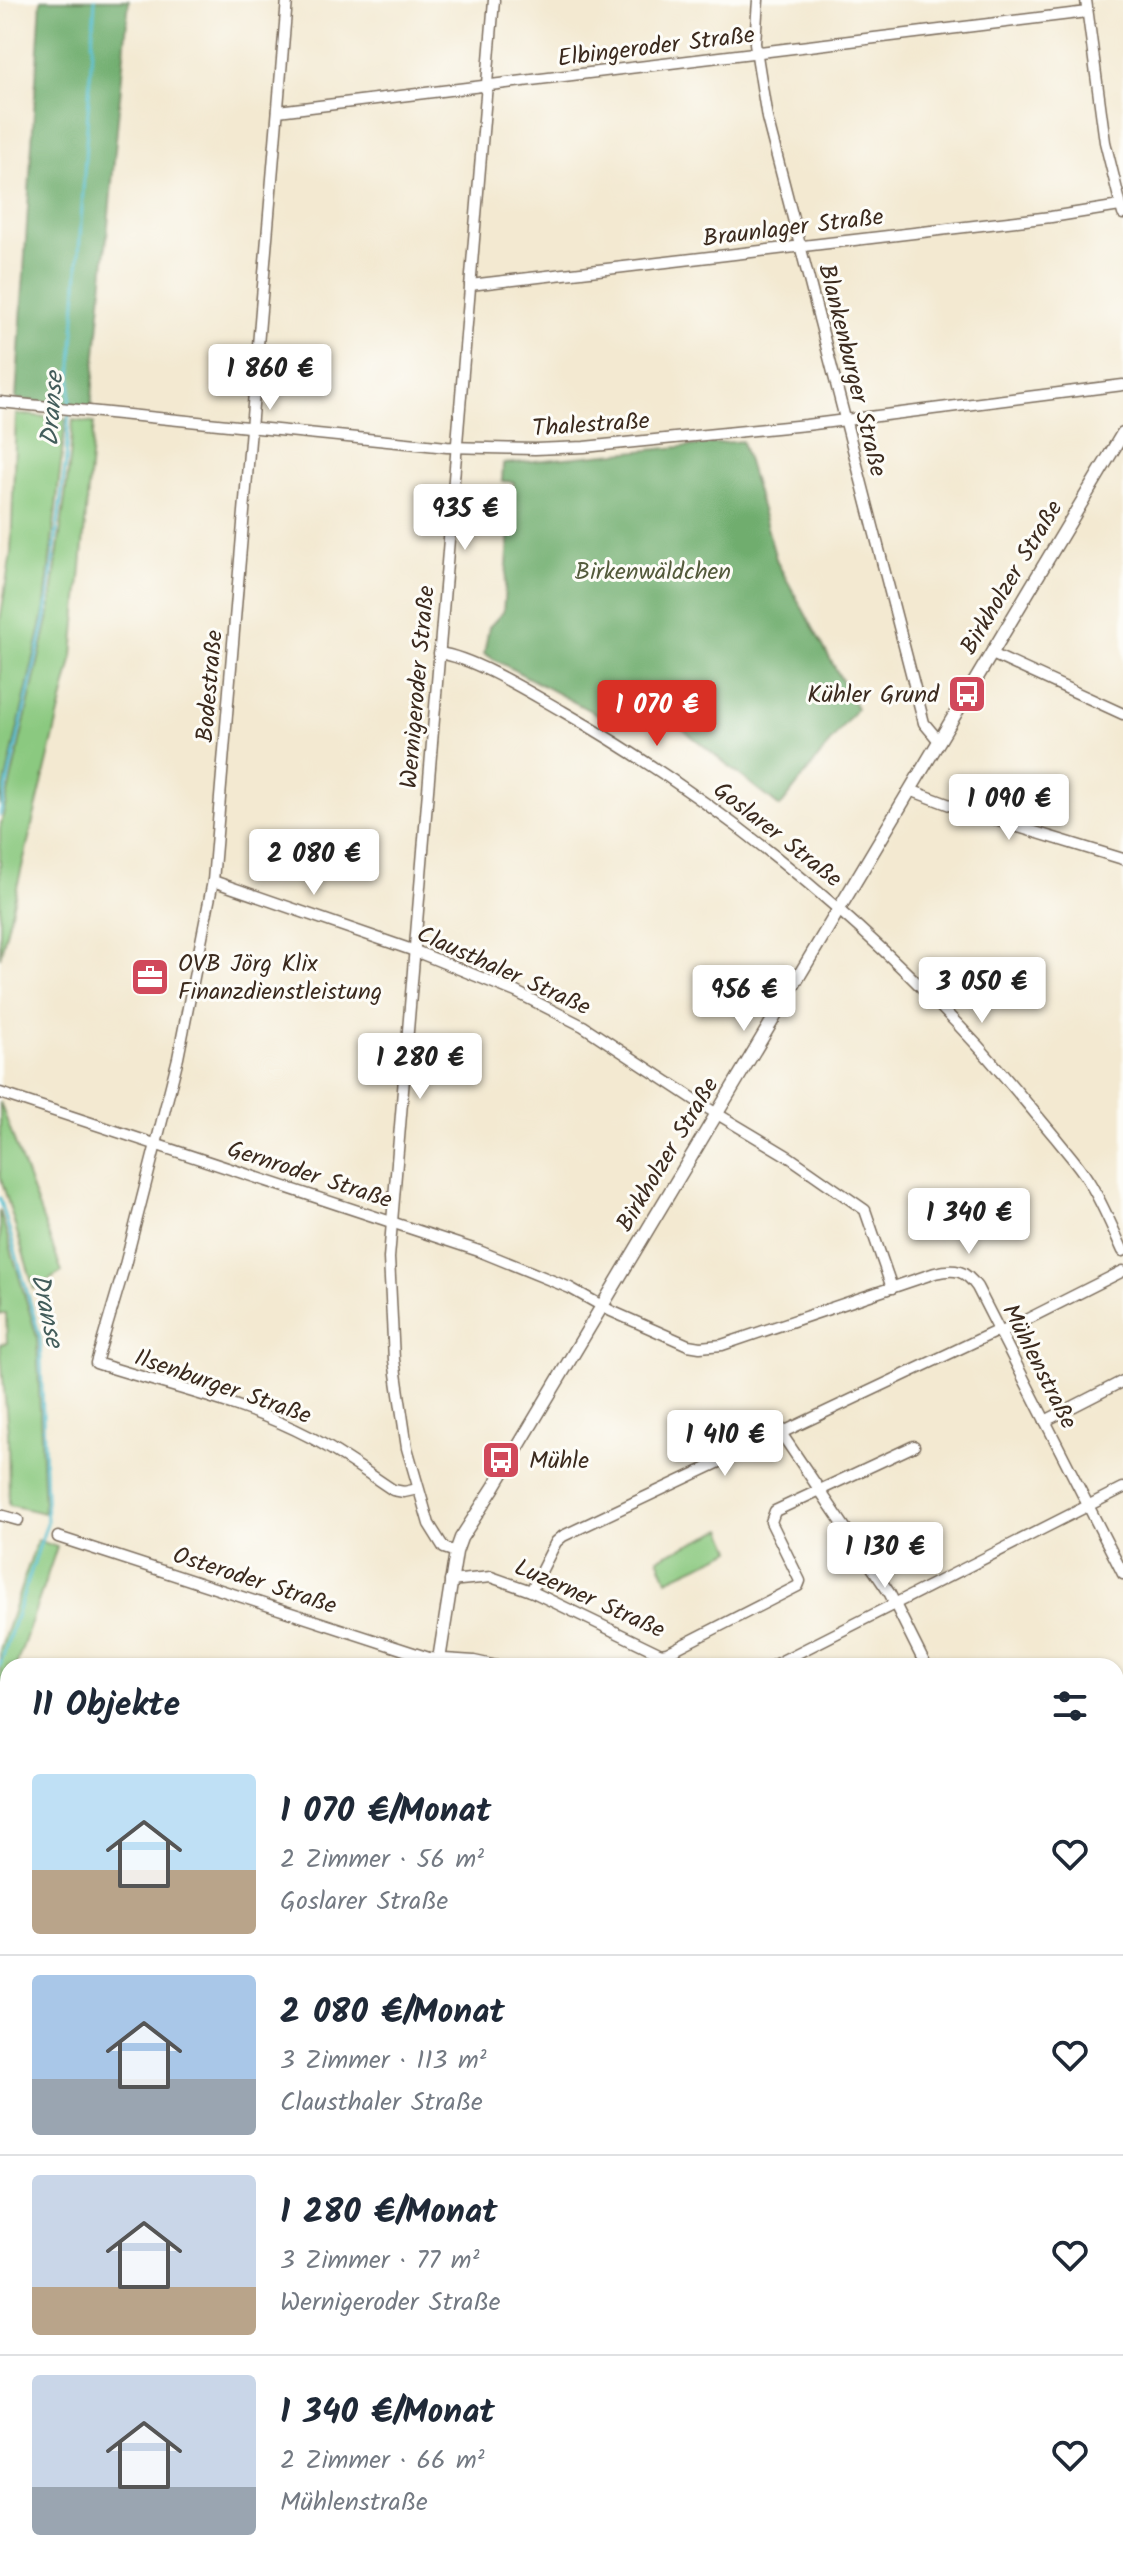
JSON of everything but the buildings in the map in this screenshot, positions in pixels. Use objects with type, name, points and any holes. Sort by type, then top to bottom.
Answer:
[{"type":"street","name":"Bodestraße","points":[[96,1363],[157,1145],[188,1018],[213,881],[287,0]]},
{"type":"street","name":"Wernigeroder Straße","points":[[456,1552],[444,1548],[437,1539],[418,1489],[402,1420],[394,1360],[389,1258],[494,0]]},
{"type":"street","name":"Blankenburger Straße","points":[[758,0],[756,53],[767,118],[924,723],[939,741]]},
{"type":"street","points":[[1086,0],[1105,142],[1121,210]]},
{"type":"street","name":"Elbingeroder Straße","points":[[278,111],[1087,12]]},
{"type":"street","name":"Braunlager Straße","points":[[470,285],[1121,210]]},
{"type":"street","name":"Thalestraße","points":[[0,402],[456,447],[584,447],[844,420],[1123,385]]},
{"type":"street","name":"Birkholzer Straße","points":[[440,1658],[450,1581],[461,1538],[1123,433]]},
{"type":"street","name":"Goslarer Straße","points":[[439,653],[479,667],[514,685],[646,762],[709,804],[839,908],[991,1060],[1089,1181],[1123,1251]]},
{"type":"street","points":[[992,654],[1123,714]]},
{"type":"street","points":[[910,790],[966,811],[1123,859]]},
{"type":"street","name":"Clausthaler Straße","points":[[213,881],[415,951],[516,992],[583,1026],[716,1114],[789,1157],[865,1210],[892,1288]]},
{"type":"street","name":"Gernroder Straße","points":[[0,1093],[392,1221],[504,1261],[603,1305]]},
{"type":"street","name":"Mühlenstraße","points":[[603,1305],[688,1345],[710,1347],[947,1270],[959,1270],[968,1275],[977,1287],[1123,1574]]},
{"type":"street","points":[[531,1591],[556,1542],[563,1536],[1123,1271]]},
{"type":"street","name":"Ilsenburger Straße","points":[[96,1363],[204,1396],[278,1423],[309,1436],[393,1490],[404,1492],[418,1489]]},
{"type":"street","points":[[1045,1421],[1123,1381]]},
{"type":"street","points":[[781,1433],[895,1604],[922,1658]]},
{"type":"street","name":"Luzerner Straße","points":[[450,1581],[491,1577],[531,1591],[661,1654],[667,1653],[798,1586],[800,1581],[771,1522],[771,1516],[786,1504],[914,1446]]},
{"type":"street","points":[[788,1658],[1123,1488]]},
{"type":"street","points":[[0,1515],[18,1520]]},
{"type":"street","name":"Osteroder Straße","points":[[58,1537],[424,1658]]},
{"type":"green space","points":[[41,0],[129,0],[91,408],[16,399]]},
{"type":"green space","points":[[16,414],[66,419],[44,613],[0,806],[0,621],[11,553]]},
{"type":"green space","points":[[73,420],[94,423],[73,656],[0,958],[0,828],[50,611]]},
{"type":"green space","name":"Birkenwäldchen","points":[[742,441],[777,562],[857,708],[780,807],[634,690],[611,722],[484,654],[489,627],[503,612],[514,482],[502,481],[503,464]]},
{"type":"green space","points":[[0,1102],[62,1272],[34,1289],[0,1175]]},
{"type":"green space","points":[[0,1211],[37,1337],[44,1513],[9,1505],[8,1432],[0,1344],[7,1343],[6,1314],[0,1314]]},
{"type":"green space","points":[[723,1529],[732,1550],[667,1580],[658,1558]]},
{"type":"green space","points":[[37,1540],[57,1547],[19,1658],[0,1658]]},
{"type":"waterway","name":"Dranse","points":[[0,815],[46,616],[66,460],[95,0]]},
{"type":"waterway","name":"Dranse","points":[[0,1198],[40,1337],[47,1523],[2,1658]]},
{"type":"place","name":"Kühler Grund","points":[[967,694]]},
{"type":"place","name":"OVB Jörg Klix Finanzdienstleistung","points":[[150,977]]},
{"type":"place","name":"Mühle","points":[[501,1460]]}]
